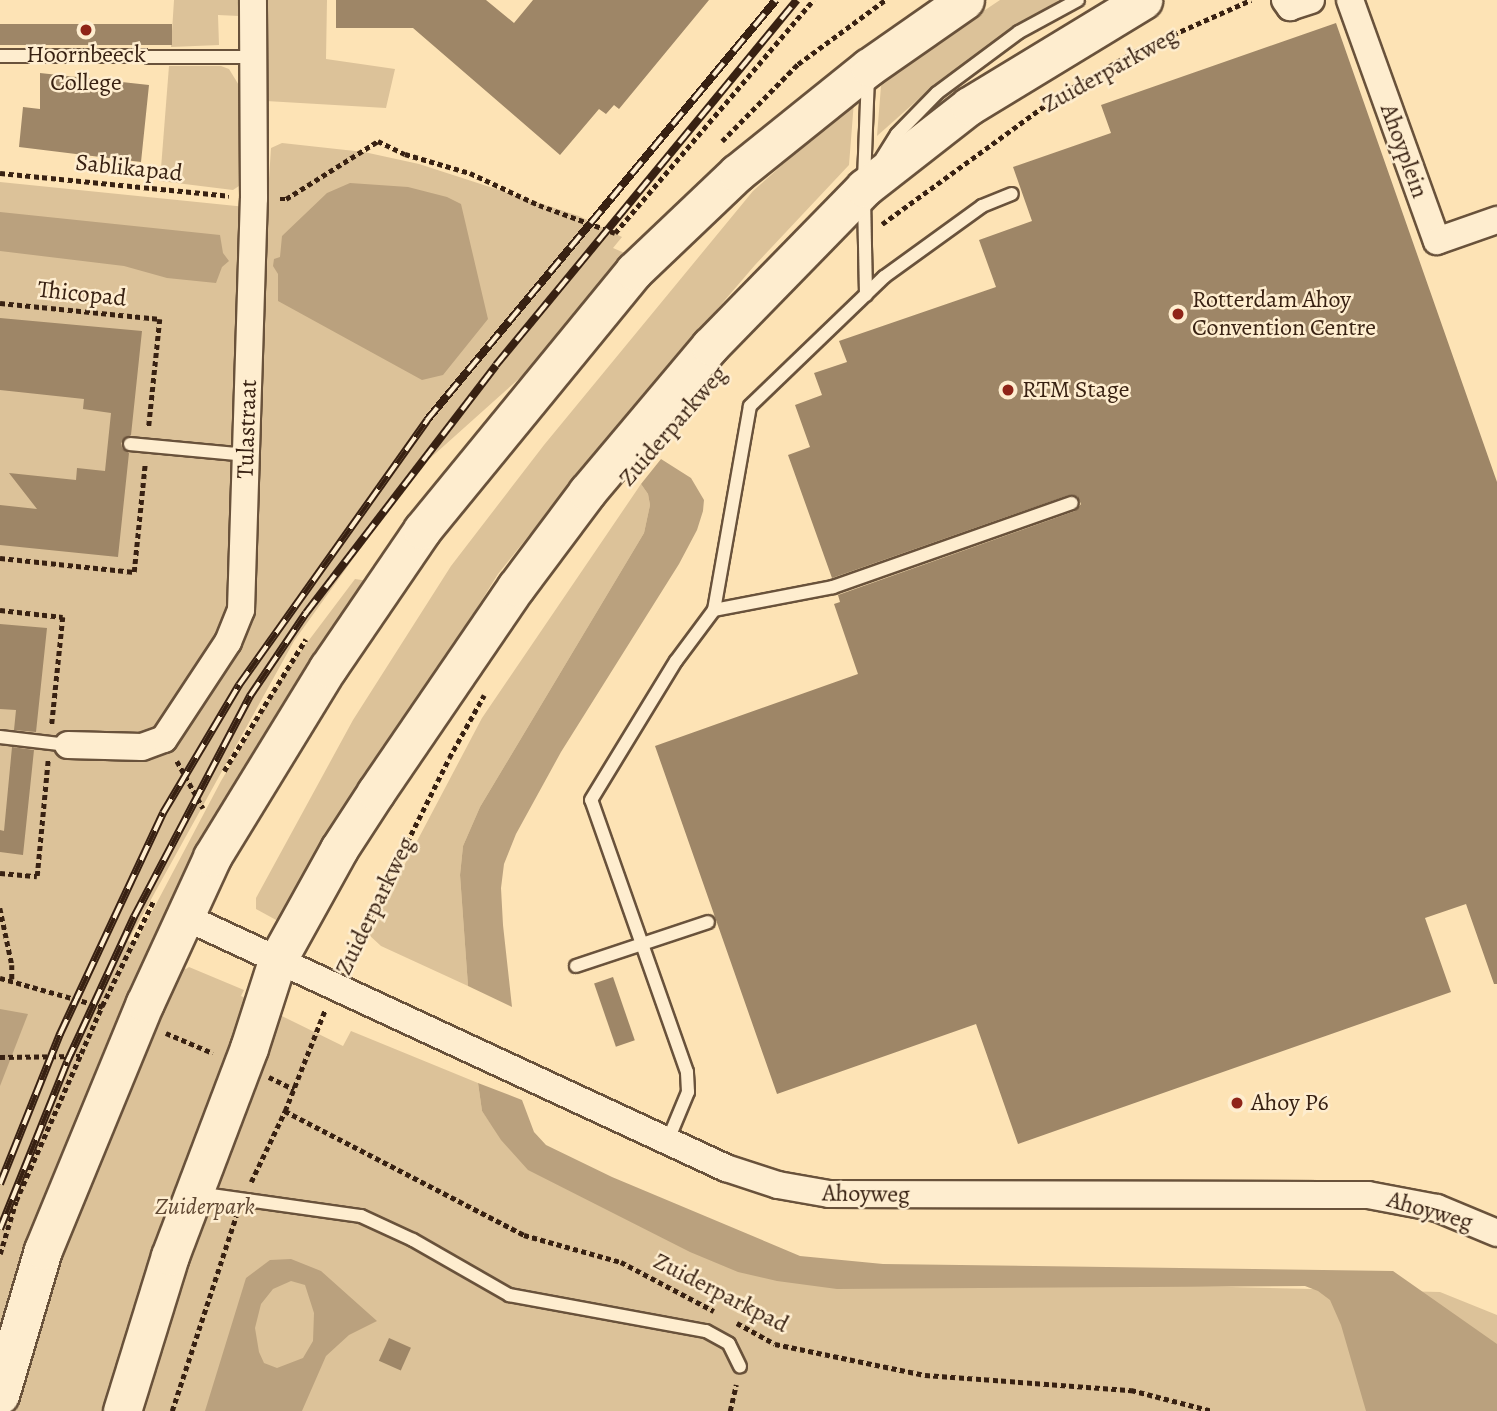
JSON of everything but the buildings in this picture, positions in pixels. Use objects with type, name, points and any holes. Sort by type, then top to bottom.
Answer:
[{"type":"main road","points":[[0,1395],[43,1250],[183,916],[217,849],[328,668],[431,519],[634,271],[737,173],[869,67],[965,0]]},
{"type":"main road","name":"Zuiderparkweg","points":[[122,1411],[166,1269],[242,1066],[277,961],[327,871],[376,792],[516,587],[587,492],[710,346],[864,188],[969,106],[1143,0]]},
{"type":"street","name":"Tulastraat","points":[[164,739],[228,642],[241,610],[254,198],[253,0]]},
{"type":"street","points":[[1285,0],[1290,7],[1311,0]]},
{"type":"street","name":"Ahoyplein","points":[[1350,0],[1437,241],[1497,220]]},
{"type":"street","points":[[68,744],[142,747],[164,739]]},
{"type":"street","points":[[183,916],[277,961]]},
{"type":"street","name":"Ahoyweg","points":[[277,961],[525,1072],[751,1178],[808,1192],[1077,1196],[1368,1195],[1426,1205],[1497,1233]]},
{"type":"lane","name":"Zuiderparkweg","points":[[864,188],[897,134],[937,93],[1020,33],[1078,0]]},
{"type":"lane","points":[[0,56],[252,57]]},
{"type":"lane","points":[[866,295],[867,236],[864,188],[869,67]]},
{"type":"lane","points":[[668,1140],[688,1092],[687,1072],[591,800],[676,661],[714,610],[750,406],[884,277],[982,206],[1012,194]]},
{"type":"lane","points":[[130,444],[246,455]]},
{"type":"lane","points":[[714,610],[833,587],[1072,503]]},
{"type":"lane","points":[[0,737],[68,744]]},
{"type":"lane","points":[[576,967],[708,922]]},
{"type":"lane","points":[[193,1192],[361,1216],[413,1240],[509,1295],[706,1331],[729,1344],[740,1367]]},
{"type":"path","name":"Sablikapad","points":[[0,173],[286,199],[378,141],[405,154],[470,173],[539,205],[615,233],[813,0]]},
{"type":"path","name":"Zuiderparkweg","points":[[867,236],[1019,121],[1058,96],[1134,52],[1247,1]]},
{"type":"path","name":"Thicopad","points":[[0,303],[160,319]]},
{"type":"path","points":[[0,558],[134,572]]},
{"type":"path","points":[[0,610],[63,617]]},
{"type":"path","name":"Zuiderparkweg","points":[[172,1411],[242,1199],[285,1111],[335,986],[449,758],[488,687]]},
{"type":"path","points":[[164,739],[203,808]]},
{"type":"path","points":[[0,908],[12,980]]},
{"type":"path","points":[[0,978],[102,1006],[294,1089]]},
{"type":"path","points":[[0,1254],[16,1201],[102,1006]]},
{"type":"path","points":[[0,1057],[80,1056]]},
{"type":"path","name":"Zuiderparkpad","points":[[285,1111],[524,1235],[621,1262],[716,1312]]},
{"type":"path","name":"Zuiderparkpad","points":[[728,1318],[775,1344],[925,1376],[1131,1390],[1212,1411]]},
{"type":"green space","points":[[174,0],[239,0],[239,16],[218,15],[219,45],[171,47]]},
{"type":"green space","points":[[267,0],[327,0],[326,59],[395,69],[386,108],[266,101]]},
{"type":"green space","points":[[1000,0],[1059,0],[940,80],[877,136],[881,86],[891,73]]},
{"type":"green space","points":[[169,66],[221,66],[229,69],[240,87],[242,184],[233,190],[160,181]]},
{"type":"green space","points":[[854,101],[849,165],[755,265],[605,440],[498,574],[418,703],[319,850],[278,921],[256,909],[256,898],[353,720],[451,566],[544,445],[753,191]]},
{"type":"green space","name":"Zuiderpark","points":[[282,143],[364,152],[419,164],[579,216],[622,237],[613,248],[648,263],[417,470],[294,641],[128,941],[135,944],[221,781],[288,668],[355,579],[368,581],[153,953],[186,969],[189,967],[244,990],[241,996],[343,1046],[351,1031],[478,1083],[482,1111],[491,1124],[774,1256],[1110,1284],[1440,1292],[1497,1315],[1497,1411],[0,1411],[0,182],[267,209],[271,148]]},
{"type":"green space","points":[[641,484],[648,494],[650,505],[644,533],[480,807],[463,846],[460,875],[468,986],[381,946],[368,934],[482,718]]},
{"type":"shaded area","points":[[350,183],[408,187],[447,197],[461,204],[488,319],[443,375],[422,380],[278,301],[278,274],[273,266],[274,259],[280,257],[282,236],[327,193]]},
{"type":"shaded area","points":[[0,212],[220,235],[223,253],[229,261],[222,267],[216,283],[167,278],[124,266],[0,251]]},
{"type":"shaded area","points":[[661,459],[691,478],[704,500],[703,511],[697,530],[679,564],[561,752],[516,834],[504,864],[501,888],[503,925],[512,1007],[468,986],[460,875],[463,846],[480,807],[644,533],[650,505],[648,494],[641,484]]},
{"type":"shaded area","points":[[0,1009],[28,1014],[0,1086]]},
{"type":"shaded area","points":[[478,1083],[522,1100],[534,1132],[546,1145],[612,1177],[800,1256],[883,1264],[1393,1271],[1497,1344],[1497,1411],[1366,1411],[1341,1325],[1330,1300],[1305,1286],[837,1289],[777,1281],[738,1272],[690,1252],[528,1170],[501,1140],[482,1111]]},
{"type":"shaded area","points":[[291,1259],[321,1271],[377,1321],[349,1335],[326,1356],[302,1411],[205,1411],[246,1278],[270,1260]],"holes":[[[291,1281],[305,1285],[314,1313],[313,1341],[303,1358],[277,1368],[264,1363],[259,1352],[255,1328],[261,1304],[273,1289]]]},
{"type":"railway","points":[[0,1184],[60,1034],[163,813],[239,685],[427,420],[776,0]]},
{"type":"railway","points":[[0,1229],[67,1062],[134,917],[250,696],[306,613],[496,365],[797,0]]},
{"type":"place","name":"Hoornbeeck College","points":[[86,30]]},
{"type":"place","name":"Rotterdam Ahoy Convention Centre","points":[[1178,314]]},
{"type":"place","name":"RTM Stage","points":[[1008,390]]},
{"type":"place","name":"Ahoy P6","points":[[1237,1103]]}]
